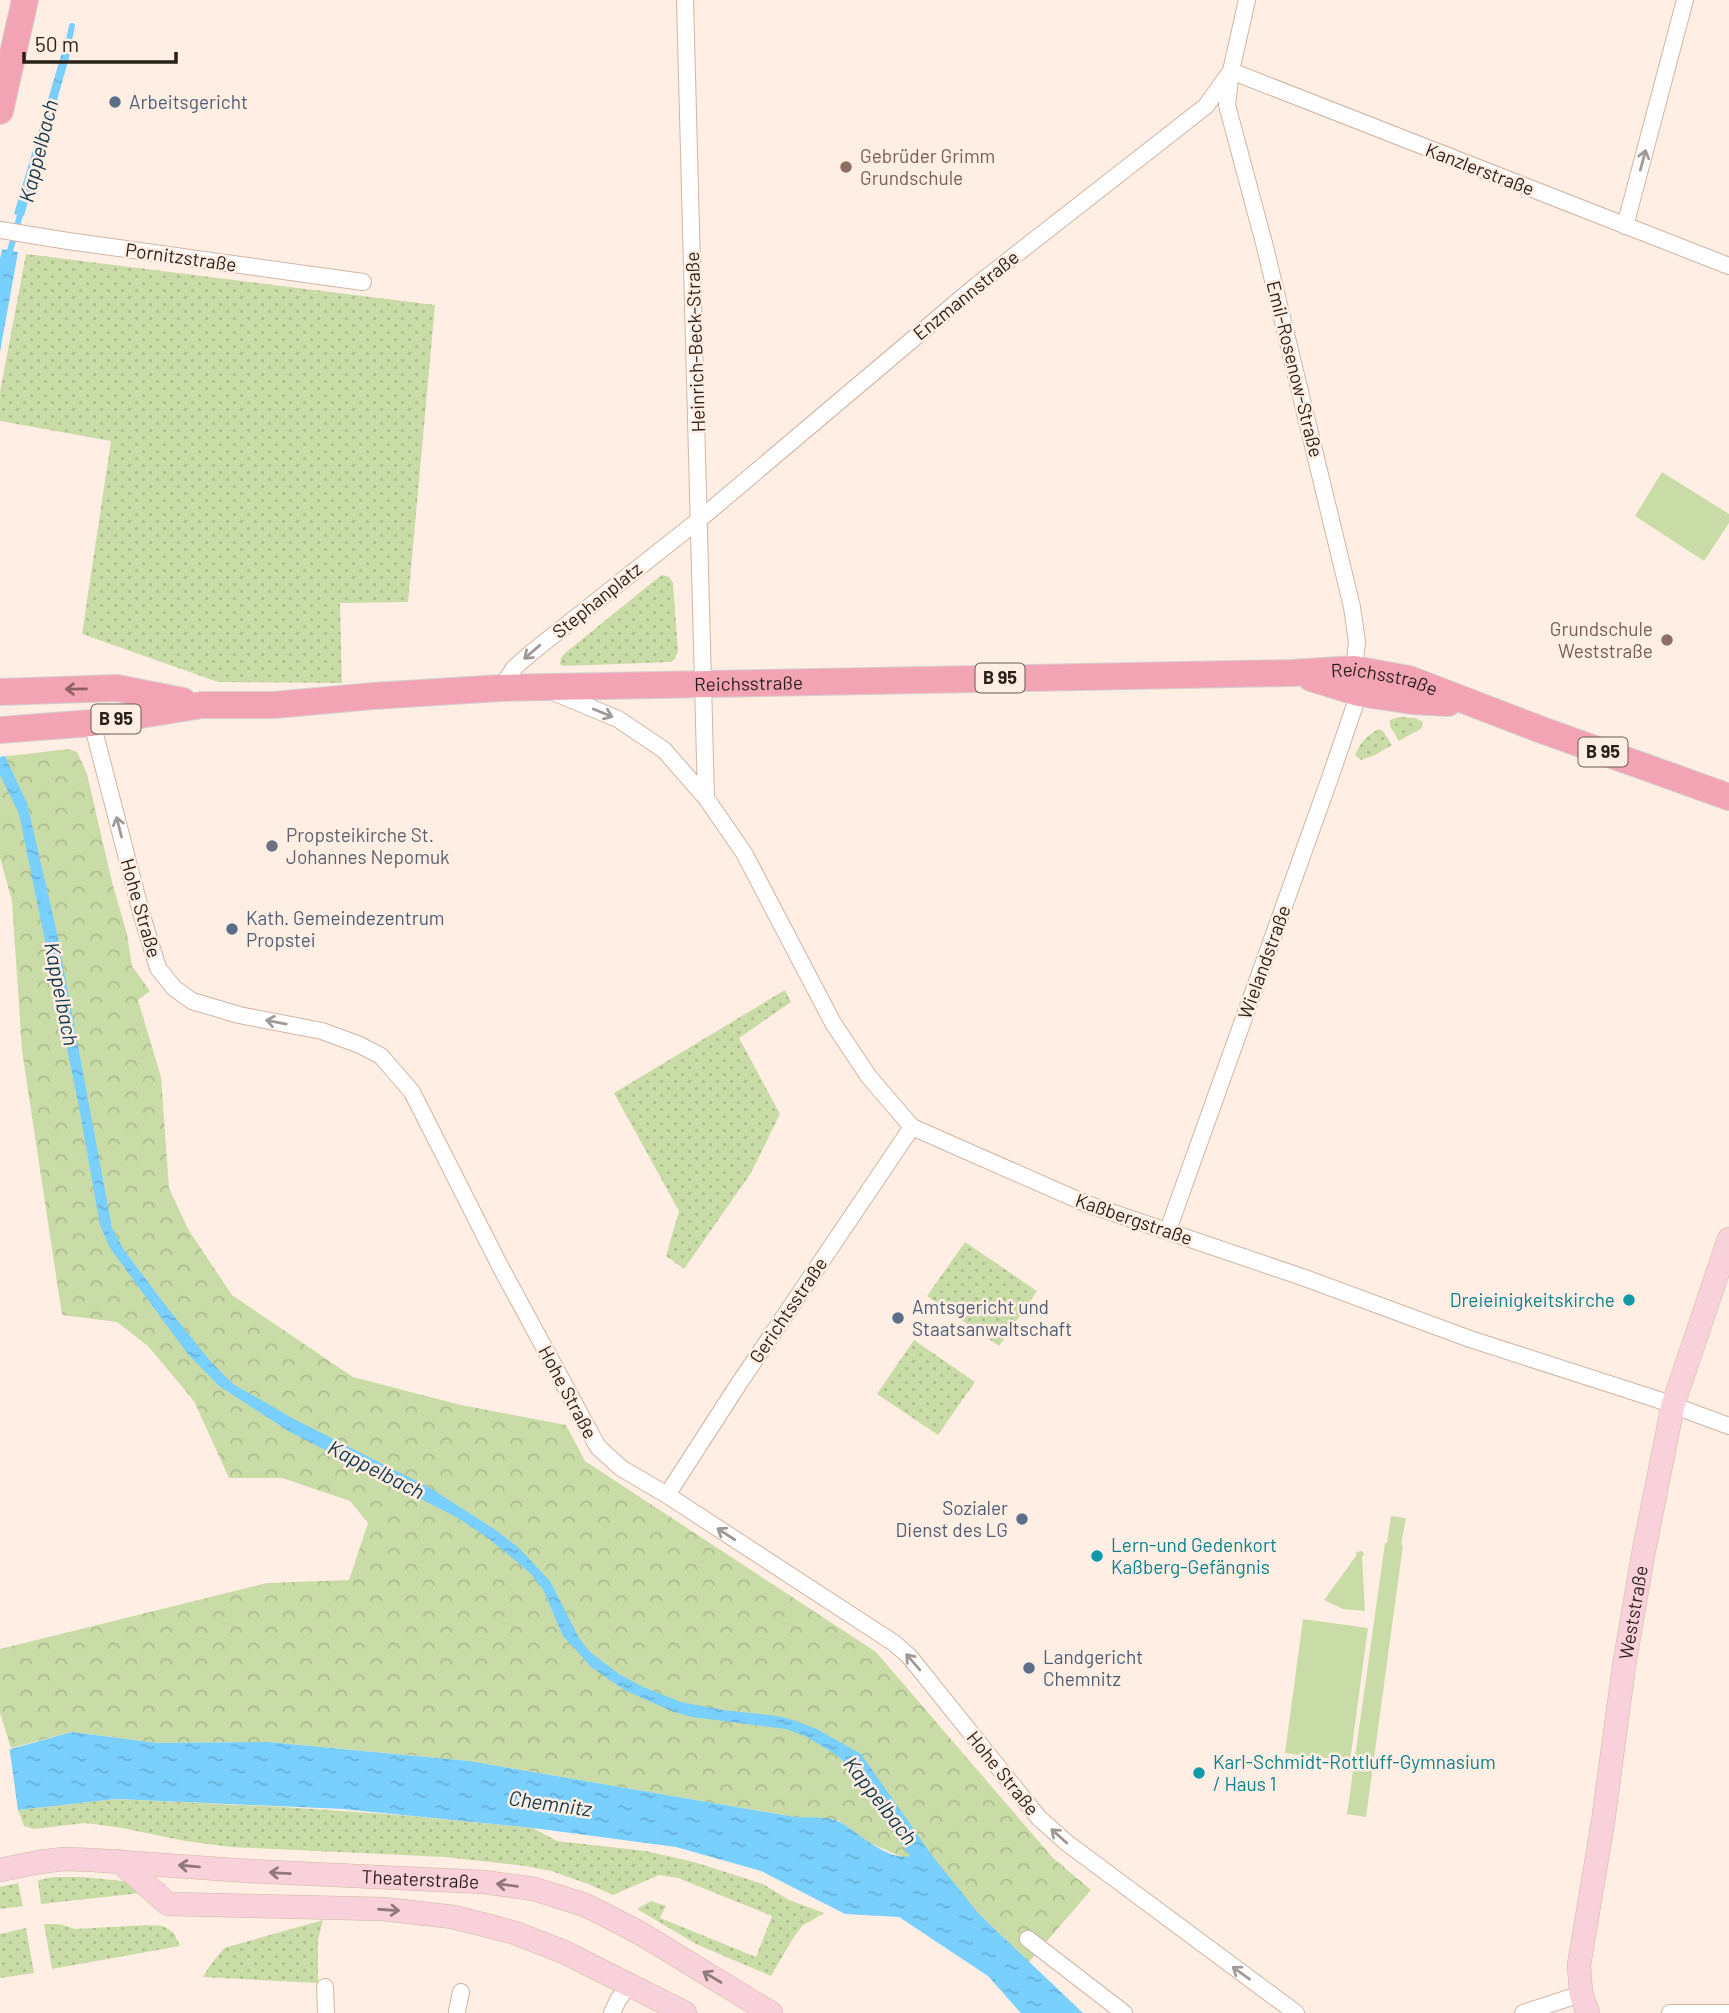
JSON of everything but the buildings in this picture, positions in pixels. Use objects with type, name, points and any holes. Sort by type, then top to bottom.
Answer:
[{"type":"main road","points":[[0,110],[25,0]]},
{"type":"main road","name":"Reichsstraße","points":[[0,730],[92,723],[202,705],[274,705],[501,688],[1296,673],[1357,681],[1412,701],[1470,704],[1729,797]]},
{"type":"main road","name":"Reichsstraße","points":[[0,692],[117,688],[202,705]]},
{"type":"main road","name":"Weststraße","points":[[1585,2004],[1579,1965],[1603,1822],[1624,1666],[1673,1405],[1729,1239]]},
{"type":"main road","name":"Theaterstraße","points":[[0,1857],[40,1862]]},
{"type":"main road","name":"Theaterstraße","points":[[0,1870],[64,1859],[484,1882],[534,1889],[585,1905],[607,1916],[771,2013]]},
{"type":"main road","name":"Theaterstraße","points":[[119,1861],[168,1904],[384,1909],[453,1917],[493,1927],[536,1941],[630,1984],[685,2013]]},
{"type":"street","name":"Heinrich-Beck-Straße","points":[[685,0],[703,683]]},
{"type":"street","name":"Emil-Rosenow-Straße","points":[[1247,0],[1231,71],[1227,105],[1267,256],[1352,607],[1357,642],[1357,681]]},
{"type":"street","points":[[1625,226],[1685,0]]},
{"type":"street","name":"Enzmannstraße","points":[[700,519],[955,303],[1206,106],[1231,71]]},
{"type":"street","name":"Kanzlerstraße","points":[[1231,71],[1729,267]]},
{"type":"street","name":"Pornitzstraße","points":[[0,230],[363,282]]},
{"type":"street","name":"Stephanplatz","points":[[501,688],[514,668],[531,653],[700,519]]},
{"type":"street","name":"Wielandstraße","points":[[1168,1230],[1327,789],[1357,681]]},
{"type":"street","points":[[703,683],[706,798]]},
{"type":"street","name":"Kaßbergstraße","points":[[540,687],[618,719],[664,750],[706,798],[744,853],[833,1023],[869,1077],[912,1127],[1087,1204],[1168,1230],[1470,1339],[1729,1426]]},
{"type":"street","name":"Hohe Straße","points":[[92,723],[138,902],[158,968],[174,988],[192,1001],[239,1015],[322,1031],[381,1056],[411,1092],[500,1266],[598,1447],[621,1468],[894,1643],[909,1656],[1039,1818],[1066,1843],[1296,2013]]},
{"type":"street","name":"Gerichtsstraße","points":[[667,1495],[749,1367],[912,1127]]},
{"type":"street","points":[[1028,1939],[1124,2013]]},
{"type":"street","points":[[612,2013],[630,1984]]},
{"type":"street","points":[[325,1987],[326,2013]]},
{"type":"street","points":[[457,2011],[461,1992]]},
{"type":"street","points":[[1523,2013],[1585,2004]]},
{"type":"street","points":[[1670,2013],[1729,2013]]},
{"type":"green space","points":[[26,254],[435,305],[408,602],[340,603],[342,683],[218,682],[82,634],[111,441],[0,421],[0,392]]},
{"type":"green space","points":[[1662,472],[1729,514],[1729,523],[1704,561],[1635,516]]},
{"type":"green space","points":[[663,575],[669,577],[673,583],[678,651],[675,659],[671,662],[560,664],[565,653]]},
{"type":"green space","points":[[1399,717],[1415,718],[1423,722],[1422,728],[1399,741],[1390,726],[1390,720]]},
{"type":"green space","points":[[1379,729],[1392,745],[1361,760],[1355,755],[1359,747]]},
{"type":"green space","points":[[69,749],[77,752],[87,774],[127,934],[132,966],[150,991],[138,1000],[161,1077],[169,1188],[188,1229],[232,1295],[353,1377],[461,1405],[566,1425],[585,1461],[876,1652],[1053,1858],[1091,1890],[1029,1962],[979,1914],[902,1857],[870,1843],[838,1820],[795,1817],[469,1761],[268,1742],[157,1743],[72,1732],[11,1748],[0,1713],[0,1649],[267,1583],[349,1580],[368,1523],[350,1501],[282,1478],[229,1478],[194,1401],[148,1346],[117,1322],[62,1315],[22,1051],[12,901],[0,858],[0,757]]},
{"type":"green space","points":[[785,990],[791,1002],[739,1038],[780,1114],[751,1173],[684,1269],[666,1256],[679,1211],[614,1093]]},
{"type":"green space","points":[[965,1242],[1037,1291],[999,1346],[927,1296]]},
{"type":"green space","points":[[914,1340],[975,1382],[938,1435],[877,1394]]},
{"type":"green space","points":[[1391,1516],[1406,1518],[1366,1817],[1347,1814]]},
{"type":"green space","points":[[1362,1551],[1365,1611],[1343,1609],[1324,1600],[1356,1556],[1356,1552]]},
{"type":"green space","points":[[1303,1619],[1368,1628],[1350,1761],[1285,1753]]},
{"type":"green space","points":[[116,1799],[400,1815],[533,1828],[557,1841],[646,1851],[694,1862],[763,1884],[789,1900],[824,1913],[802,1926],[771,1976],[696,1944],[637,1909],[651,1901],[666,1906],[660,1918],[756,1957],[772,1916],[678,1878],[659,1875],[613,1895],[551,1871],[525,1866],[444,1857],[231,1847],[85,1823],[34,1829],[24,1826],[18,1810]]},
{"type":"green space","points":[[54,1877],[142,1883],[150,1892],[41,1904],[38,1880]]},
{"type":"green space","points":[[18,1883],[23,1906],[0,1909],[0,1887]]},
{"type":"green space","points":[[323,1920],[318,1940],[318,1983],[203,1977],[224,1948]]},
{"type":"green space","points":[[44,1924],[59,1924],[75,1929],[163,1926],[174,1933],[180,1946],[52,1969]]},
{"type":"green space","points":[[26,1928],[34,1973],[0,1978],[0,1934]]},
{"type":"water","points":[[65,42],[73,44],[24,216],[14,214]]},
{"type":"water","points":[[2,249],[18,252],[0,352],[0,259]]},
{"type":"water","name":"Chemnitz","points":[[5,756],[27,803],[57,933],[112,1228],[124,1250],[212,1363],[233,1384],[292,1418],[432,1489],[518,1547],[550,1581],[579,1638],[590,1652],[619,1674],[681,1702],[793,1720],[817,1729],[861,1754],[931,1854],[979,1914],[1083,2013],[1021,2013],[988,1976],[899,1917],[845,1914],[761,1871],[676,1847],[533,1828],[343,1809],[116,1799],[18,1810],[0,1815],[0,1752],[72,1732],[157,1743],[268,1742],[469,1761],[795,1817],[830,1819],[840,1822],[883,1850],[910,1856],[854,1773],[838,1756],[807,1737],[786,1729],[692,1717],[626,1691],[591,1667],[563,1636],[543,1589],[529,1572],[488,1538],[458,1518],[290,1432],[219,1386],[187,1353],[110,1248],[100,1225],[79,1107],[19,814],[0,775],[0,757]]},
{"type":"pier","points":[[9,1745],[18,1810],[0,1818],[0,1749]]},
{"type":"waterway","name":"Kappelbach","points":[[67,49],[72,26]]},
{"type":"waterway","name":"Kappelbach","points":[[8,258],[22,208]]},
{"type":"place","name":"Arbeitsgericht","points":[[115,102]]},
{"type":"place","name":"Gebrüder Grimm Grundschule","points":[[846,167]]},
{"type":"place","name":"Grundschule Weststraße","points":[[1667,640]]},
{"type":"place","name":"Propsteikirche St. Johannes Nepomuk","points":[[272,846]]},
{"type":"place","name":"Kath. Gemeindezentrum Propstei","points":[[232,929]]},
{"type":"place","name":"Dreieinigkeitskirche","points":[[1629,1300]]},
{"type":"place","name":"Amtsgericht und Staatsanwaltschaft","points":[[898,1318]]},
{"type":"place","name":"Sozialer Dienst des LG","points":[[1022,1519]]},
{"type":"place","name":"Lern-und Gedenkort Kaßberg-Gefängnis","points":[[1097,1556]]},
{"type":"place","name":"Landgericht Chemnitz","points":[[1029,1668]]},
{"type":"place","name":"Karl-Schmidt-Rottluff-Gymnasium / Haus 1","points":[[1199,1773]]}]
